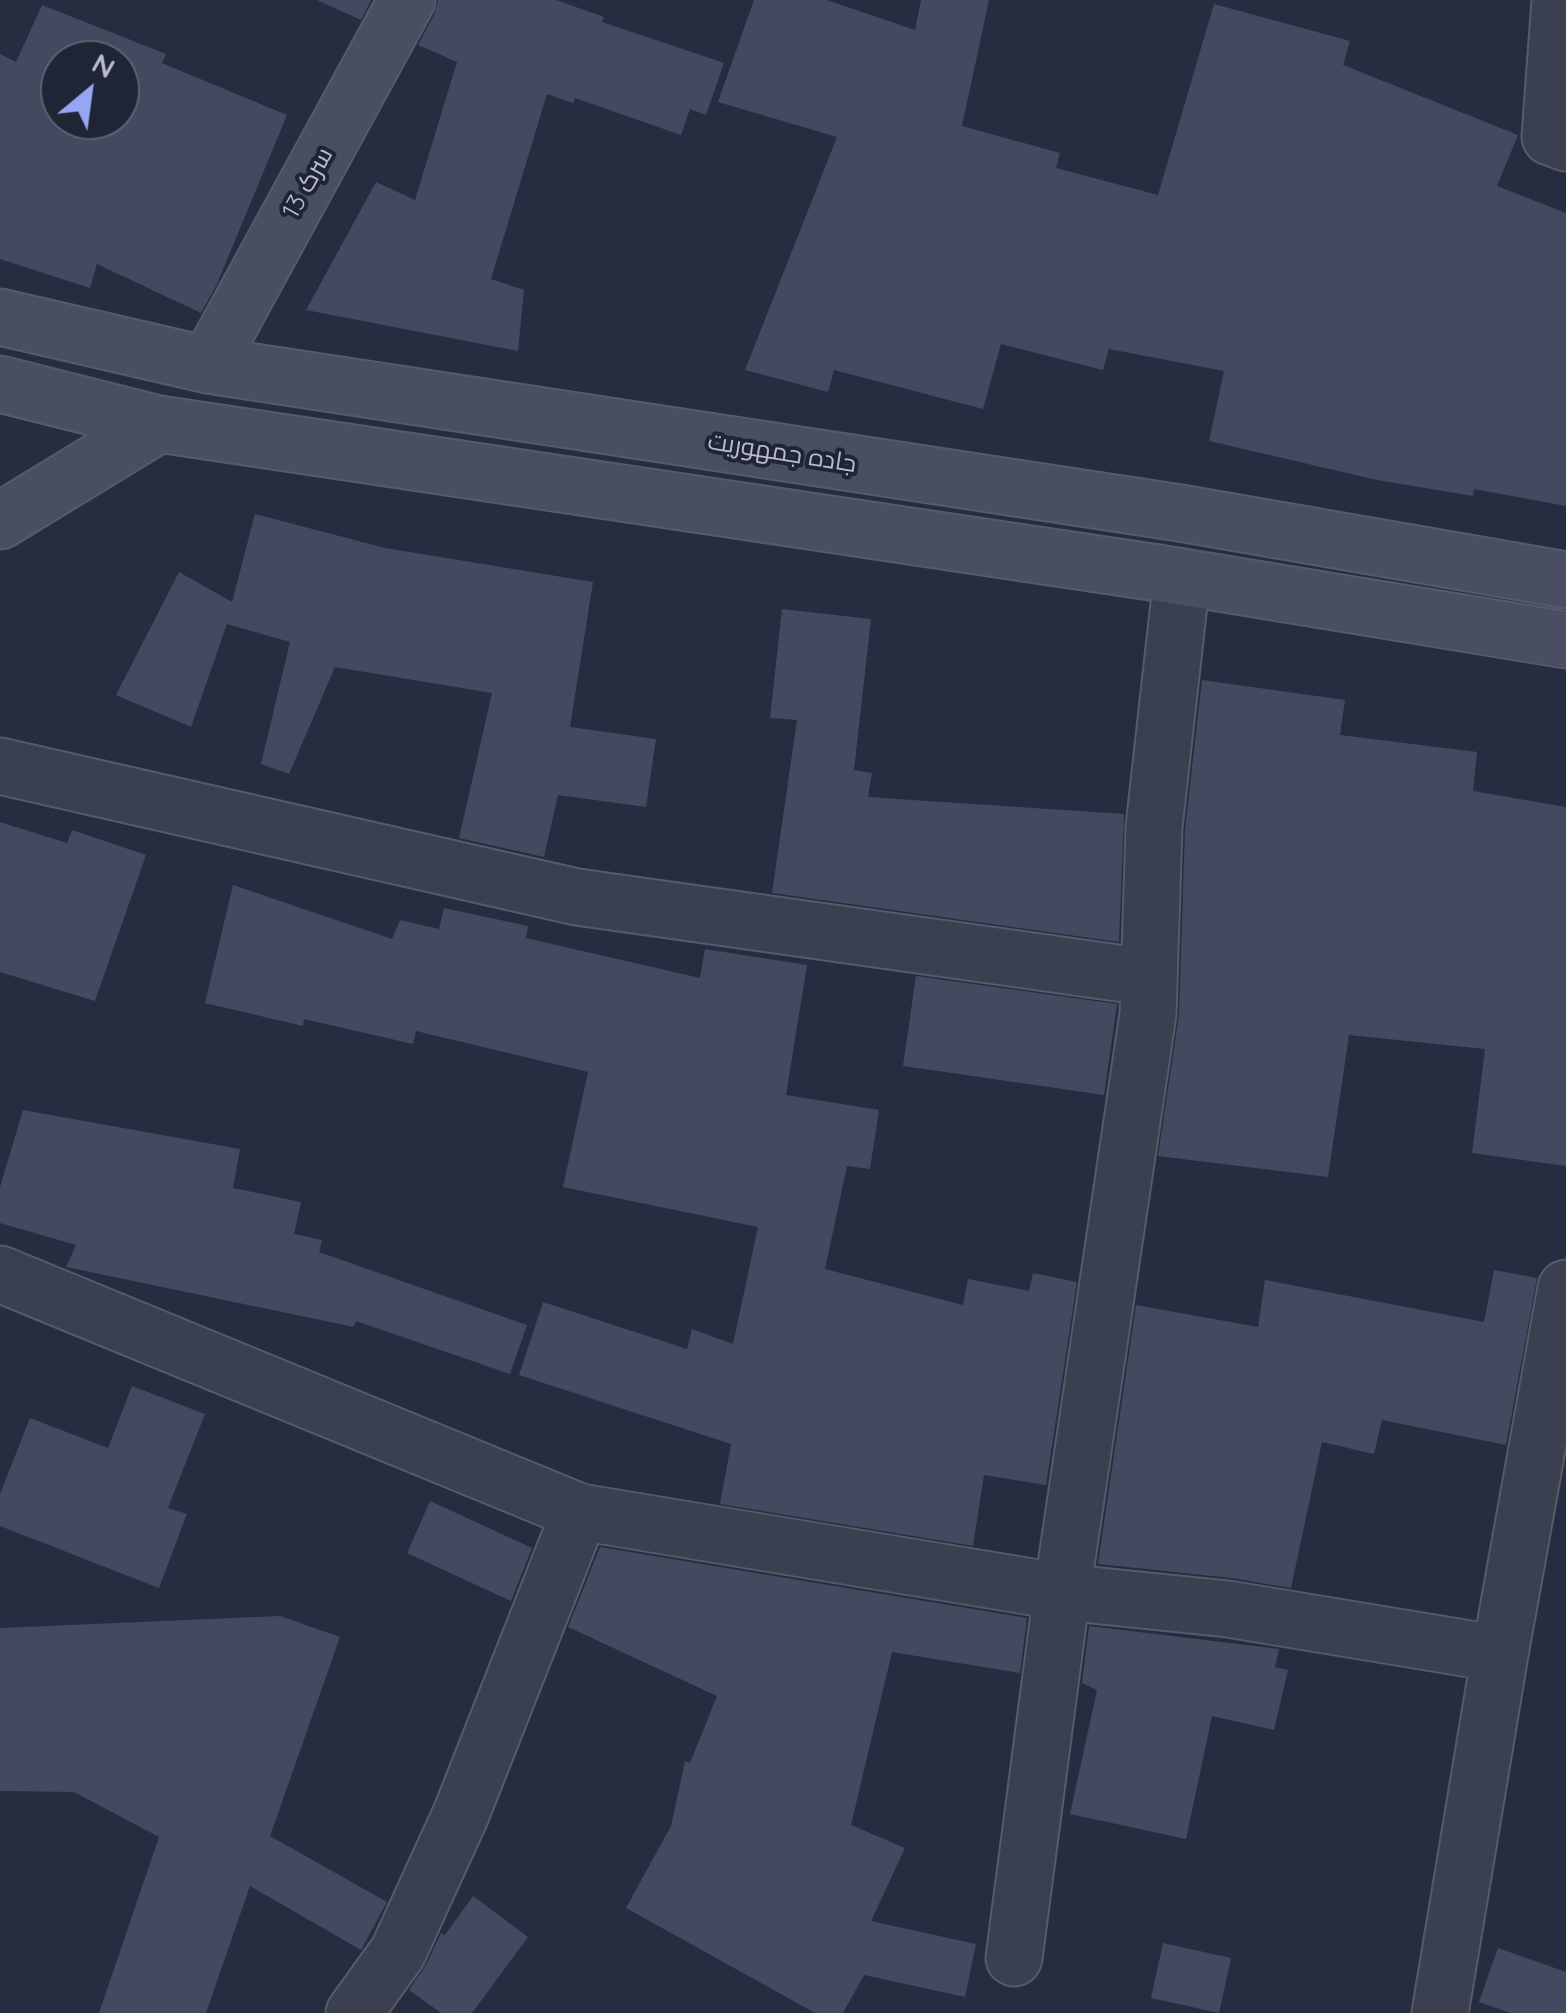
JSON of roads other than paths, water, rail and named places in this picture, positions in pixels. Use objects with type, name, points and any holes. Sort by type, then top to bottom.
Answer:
[{"type":"main road","name":"سرک 13","points":[[208,365],[407,0]]},
{"type":"main road","name":"جاده جمهوریت","points":[[0,317],[208,365],[1180,513],[1566,580]]},
{"type":"main road","points":[[0,384],[159,424],[1170,574],[1566,640]]},
{"type":"main road","points":[[0,521],[159,424]]},
{"type":"main road","points":[[1170,574],[1180,513]]},
{"type":"street","points":[[1560,0],[1550,137],[1566,143]]},
{"type":"street","points":[[1014,1958],[1062,1592],[1148,1014],[1146,976],[1170,574]]},
{"type":"street","points":[[0,766],[576,897],[1146,976]]},
{"type":"street","points":[[0,1274],[580,1512],[1062,1592],[1228,1610],[1500,1654]]},
{"type":"street","points":[[1440,2013],[1566,1288]]},
{"type":"street","points":[[354,2013],[398,1952],[462,1814],[580,1512]]}]
